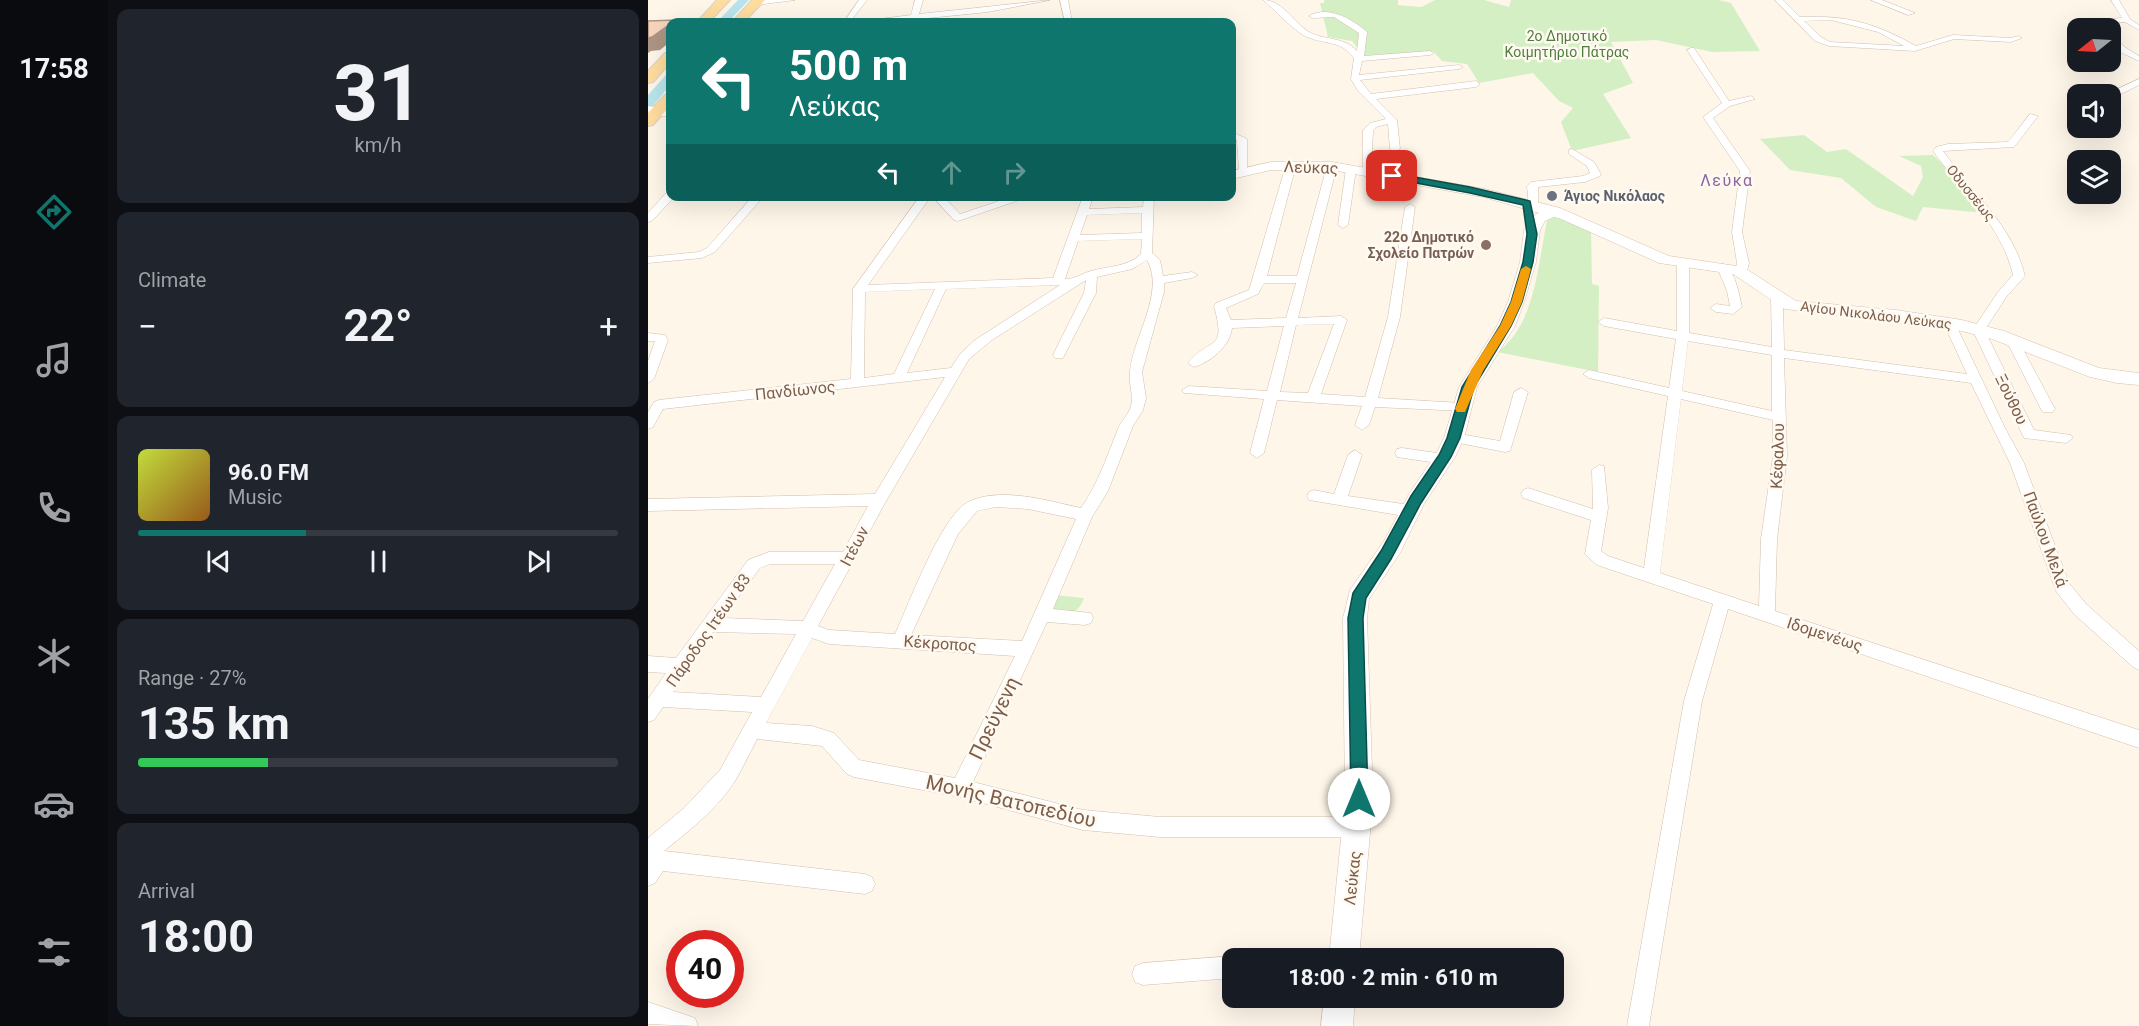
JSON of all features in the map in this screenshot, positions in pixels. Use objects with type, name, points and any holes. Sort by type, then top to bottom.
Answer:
[{"type":"main road","points":[[706,18],[724,0]]},
{"type":"main road","points":[[742,18],[757,1]]},
{"type":"main road","points":[[648,79],[666,60]]},
{"type":"main road","name":"Λεύκας","points":[[1240,168],[1291,165],[1332,166],[1460,188],[1555,212]]},
{"type":"main road","name":"Λεύκας","points":[[1345,948],[1357,827],[1360,763],[1356,608],[1358,597],[1392,547],[1410,511],[1444,459],[1454,438],[1461,408],[1473,379],[1506,326],[1528,262],[1532,230],[1530,204]]},
{"type":"main road","points":[[1532,230],[1540,218],[1555,212]]},
{"type":"main road","name":"Αγίου Νικολάου Λεύκας","points":[[1555,212],[1652,255],[1683,264],[1723,267],[1741,271],[1777,298],[1797,306],[1950,324],[1979,330],[2012,340],[2079,368],[2104,375],[2139,379]]},
{"type":"main road","points":[[1337,1026],[1339,1008]]},
{"type":"street","points":[[757,1],[791,0]]},
{"type":"street","points":[[850,18],[863,0]]},
{"type":"street","points":[[914,18],[919,0]]},
{"type":"street","points":[[984,0],[989,13]]},
{"type":"street","points":[[935,18],[989,13],[1046,0]]},
{"type":"street","points":[[1064,0],[1068,18]]},
{"type":"street","points":[[1267,0],[1281,9],[1305,33],[1345,43],[1358,59]]},
{"type":"street","points":[[1779,0],[1818,39],[1828,44],[1915,49],[1955,37],[2011,40],[2018,38]]},
{"type":"street","points":[[1875,0],[1911,13]]},
{"type":"street","points":[[2115,0],[2132,26],[2139,28]]},
{"type":"street","points":[[1313,16],[1335,15],[1363,32],[1362,53],[1358,59],[1355,78],[1358,85],[1392,120],[1395,149]]},
{"type":"street","points":[[1798,19],[1831,18],[1881,30],[1915,49]]},
{"type":"street","points":[[2121,20],[2127,20]]},
{"type":"street","points":[[2121,48],[2139,59]]},
{"type":"street","points":[[1691,50],[1727,104]]},
{"type":"street","points":[[1358,59],[1430,53]]},
{"type":"street","points":[[1403,55],[1432,99]]},
{"type":"street","points":[[1355,78],[1459,67]]},
{"type":"street","points":[[2121,91],[2139,82]]},
{"type":"street","points":[[1369,97],[1476,84]]},
{"type":"street","points":[[1741,271],[1743,263],[1737,232],[1744,171],[1708,117],[1727,104],[1751,99]]},
{"type":"street","name":"Οδυσσέως","points":[[1979,330],[2002,294],[2019,276],[2018,264],[1992,217],[1938,151],[1948,147],[2011,145],[2033,116]]},
{"type":"street","points":[[1343,225],[1368,130],[1373,125],[1392,120]]},
{"type":"street","points":[[1236,136],[1242,139],[1240,168]]},
{"type":"street","points":[[1530,204],[1532,186],[1535,184],[1579,180],[1596,174],[1592,164],[1572,152]]},
{"type":"street","points":[[1194,363],[1218,345],[1225,333],[1227,324],[1220,306],[1257,290],[1291,165]]},
{"type":"street","points":[[1257,453],[1332,166]]},
{"type":"street","points":[[648,219],[666,199]]},
{"type":"street","points":[[648,260],[702,255],[711,250],[755,201]]},
{"type":"street","points":[[857,383],[859,289],[922,201]]},
{"type":"street","points":[[942,201],[958,218],[1011,201]]},
{"type":"street","points":[[859,289],[1064,282],[1073,238],[1086,201]]},
{"type":"street","points":[[1027,649],[1085,515],[1101,491],[1126,425],[1136,410],[1139,398],[1136,372],[1155,309],[1158,280],[1154,260],[1147,255],[1149,248],[1147,203],[1082,212]]},
{"type":"street","points":[[1362,425],[1397,305],[1410,207]]},
{"type":"street","points":[[1073,238],[1147,236]]},
{"type":"street","name":"Ιτέων","points":[[651,862],[687,819],[712,794],[730,770],[879,500],[954,372],[972,348],[1030,311],[1064,282],[1133,264],[1147,255]]},
{"type":"street","points":[[1651,578],[1683,336],[1683,264]]},
{"type":"street","points":[[1716,308],[1733,310],[1736,307],[1733,291],[1723,267]]},
{"type":"street","points":[[1059,356],[1090,293],[1092,274]]},
{"type":"street","points":[[1158,280],[1192,275]]},
{"type":"street","points":[[1260,279],[1304,280]]},
{"type":"street","points":[[898,378],[942,286]]},
{"type":"street","name":"Κέφαλου","points":[[1767,614],[1769,539],[1779,468],[1777,298]]},
{"type":"street","points":[[1227,324],[1337,319],[1342,321],[1314,399]]},
{"type":"street","points":[[1604,322],[1777,352],[1977,380]]},
{"type":"street","name":"Παύλου Μελά","points":[[1950,324],[1998,428],[2021,471],[2062,586],[2074,603],[2139,662]]},
{"type":"street","name":"Ξούθου","points":[[1979,330],[2029,435],[2066,438]]},
{"type":"street","points":[[648,337],[662,340],[648,379]]},
{"type":"street","points":[[2012,340],[2049,409]]},
{"type":"street","name":"Πανδίωνος","points":[[648,424],[654,405],[954,372]]},
{"type":"street","points":[[1589,374],[1778,417]]},
{"type":"street","points":[[1189,390],[1461,408]]},
{"type":"street","points":[[1454,438],[1505,447],[1521,392]]},
{"type":"street","points":[[1402,453],[1444,459]]},
{"type":"street","points":[[1339,500],[1356,455]]},
{"type":"street","name":"Ιδομενέως","points":[[1599,470],[1601,501],[1593,554],[1611,565],[1767,614],[2139,739]]},
{"type":"street","points":[[1528,494],[1599,517]]},
{"type":"street","points":[[1314,496],[1410,511]]},
{"type":"street","points":[[648,505],[879,500]]},
{"type":"street","points":[[900,640],[957,523],[973,506],[984,502],[1034,504],[1085,515]]},
{"type":"street","name":"Πάροδος Ιτέων 83","points":[[653,707],[754,564],[769,558],[848,558]]},
{"type":"street","points":[[1638,1026],[1693,701],[1722,601]]},
{"type":"street","points":[[1042,615],[1085,618]]},
{"type":"street","name":"Κέκροπος","points":[[709,625],[799,627],[829,637],[1027,649]]},
{"type":"street","name":"Πρεύγενη","points":[[960,788],[1027,649]]},
{"type":"street","points":[[648,664],[681,666]]},
{"type":"street","points":[[653,707],[765,705]]},
{"type":"street","name":"Μονής Βατοπεδίου","points":[[752,730],[820,737],[835,745],[854,768],[960,788],[1083,820],[1160,827],[1357,827]]},
{"type":"street","points":[[651,862],[865,884]]},
{"type":"street","points":[[1143,974],[1222,968]]},
{"type":"street","points":[[648,1013],[687,1026]]},
{"type":"green space","name":"2o Δημοτικό Κοιμητήριο Πάτρας","points":[[1324,0],[1398,0],[1398,5],[1421,7],[1435,0],[1484,0],[1509,7],[1511,0],[1719,0],[1731,3],[1760,51],[1712,52],[1656,40],[1611,42],[1633,83],[1603,94],[1631,138],[1572,151],[1561,122],[1573,108],[1559,101],[1533,73],[1479,83],[1467,64],[1442,61],[1433,51],[1365,58],[1352,41],[1328,37],[1320,3],[1324,3]]},
{"type":"green space","points":[[1804,135],[1827,152],[1846,149],[1913,196],[1923,177],[1921,166],[1899,156],[1933,155],[1963,184],[1984,213],[1923,207],[1916,221],[1876,207],[1841,178],[1790,170],[1760,139]]},
{"type":"green space","points":[[1553,217],[1591,229],[1592,284],[1599,286],[1598,372],[1497,352],[1510,341],[1527,311],[1533,293],[1547,221]]},
{"type":"green space","points":[[1055,595],[1084,598],[1078,609],[1071,613],[1049,611]]},
{"type":"building","points":[[666,20],[666,27],[648,38],[648,21]]},
{"type":"waterway","points":[[726,18],[744,0]]},
{"type":"waterway","points":[[648,103],[666,83]]},
{"type":"slow traffic","points":[[1461,409],[1468,387],[1477,370],[1506,326],[1526,269]]},
{"type":"place","name":"Άγιος Νικόλαος","points":[[1552,196]]},
{"type":"place","name":"22ο Δημοτικό Σχολείο Πατρών","points":[[1486,245]]},
{"type":"district","name":"Λεύκα","points":[[1727,180]]},
{"type":"route","points":[[1359,799],[1358,670],[1355,618],[1358,597],[1386,555],[1424,487],[1445,457],[1454,438],[1468,387],[1506,326],[1516,302],[1528,262],[1532,234],[1527,203],[1438,183],[1392,176]]}]
